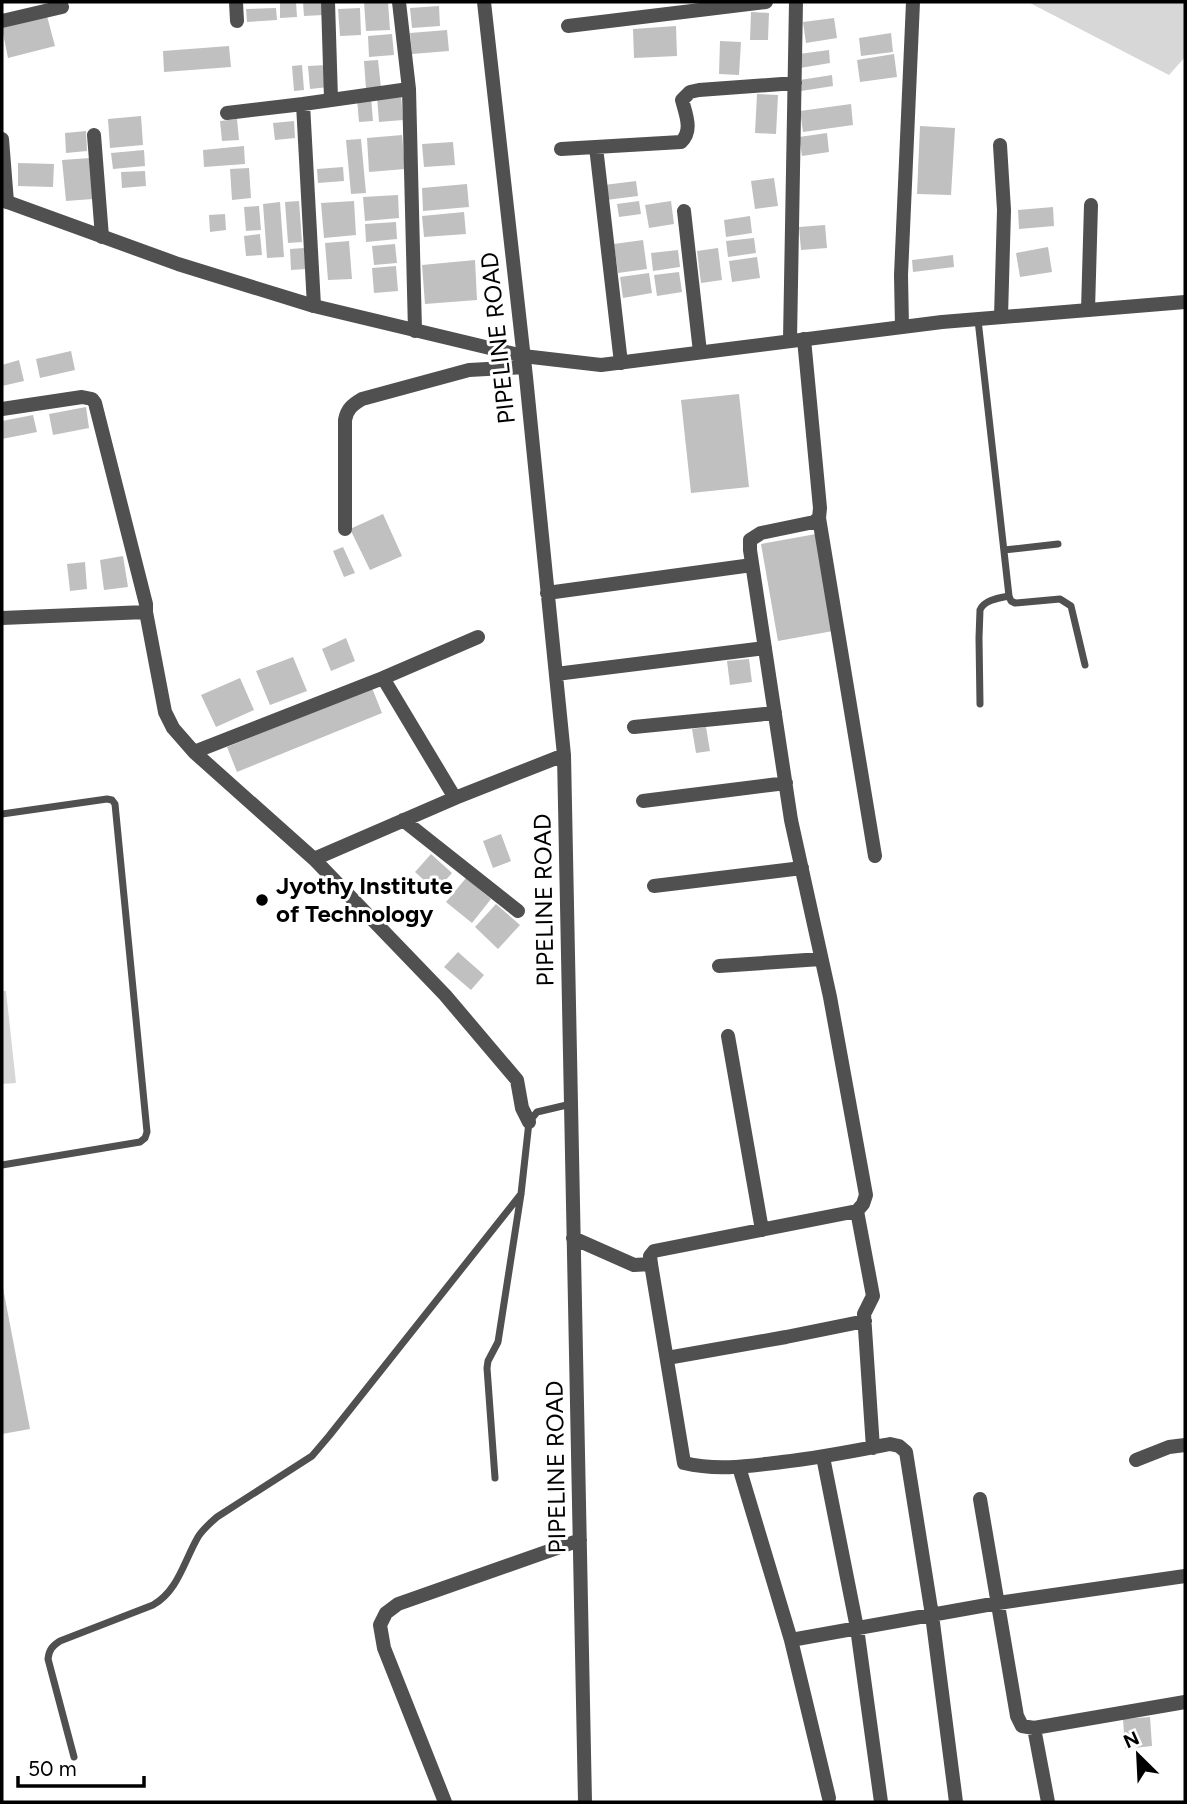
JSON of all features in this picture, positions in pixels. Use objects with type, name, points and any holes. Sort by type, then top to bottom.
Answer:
[{"type":"street","points":[[236,2],[237,21]]},
{"type":"street","points":[[328,2],[331,99]]},
{"type":"street","points":[[399,2],[409,89],[415,331]]},
{"type":"street","name":"PIPELINE ROAD","points":[[484,2],[564,755],[585,1802]]},
{"type":"street","points":[[568,26],[766,2]]},
{"type":"street","points":[[796,2],[797,340],[820,508],[819,519],[875,856]]},
{"type":"street","points":[[902,327],[901,275],[912,2]]},
{"type":"street","points":[[2,21],[62,8]]},
{"type":"street","points":[[561,149],[681,142],[687,137],[688,127],[682,100],[690,92],[795,83]]},
{"type":"street","points":[[227,113],[409,89]]},
{"type":"street","points":[[303,104],[314,306]]},
{"type":"street","points":[[94,135],[102,237]]},
{"type":"street","points":[[2,139],[4,201],[178,264],[314,306],[524,361],[601,365],[902,327],[1185,302]]},
{"type":"street","points":[[1000,145],[1004,210],[1001,317]]},
{"type":"street","points":[[596,147],[621,363]]},
{"type":"street","points":[[1088,310],[1091,205]]},
{"type":"street","points":[[684,211],[701,352]]},
{"type":"street","points":[[345,529],[345,420],[346,412],[352,405],[362,399],[470,370],[524,361]]},
{"type":"street","points":[[2,409],[82,397],[92,399],[95,403],[146,604],[165,712],[173,728],[194,752],[314,859],[445,995],[517,1080],[522,1108],[529,1122]]},
{"type":"street","points":[[819,519],[761,533],[750,540],[791,820],[821,959],[866,1195],[857,1211],[654,1251],[650,1256],[684,1463],[704,1468],[739,1467],[824,1457],[890,1444],[899,1446],[906,1452],[932,1615],[956,1802]]},
{"type":"street","points":[[547,593],[752,565]]},
{"type":"street","points":[[2,618],[146,612]]},
{"type":"street","points":[[194,752],[383,678],[478,637]]},
{"type":"street","points":[[556,674],[765,648]]},
{"type":"street","points":[[383,678],[455,799]]},
{"type":"street","points":[[634,727],[775,713]]},
{"type":"street","points":[[314,859],[402,820],[564,755]]},
{"type":"street","points":[[643,801],[786,783]]},
{"type":"street","points":[[402,820],[517,911]]},
{"type":"street","points":[[654,886],[802,868]]},
{"type":"street","points":[[719,967],[821,959]]},
{"type":"street","points":[[728,1036],[762,1230]]},
{"type":"street","points":[[857,1211],[873,1296],[864,1314],[873,1448]]},
{"type":"street","points":[[573,1238],[634,1265],[651,1264]]},
{"type":"street","points":[[667,1358],[865,1321]]},
{"type":"street","points":[[1136,1460],[1169,1447],[1185,1445]]},
{"type":"street","points":[[824,1457],[857,1628],[881,1802]]},
{"type":"street","points":[[739,1467],[790,1640],[829,1798]]},
{"type":"street","points":[[980,1499],[1017,1716],[1022,1726],[1034,1728],[1185,1702]]},
{"type":"street","points":[[445,1802],[384,1648],[380,1625],[386,1613],[398,1604],[580,1540]]},
{"type":"street","points":[[790,1640],[998,1604],[1185,1576]]},
{"type":"street","points":[[1034,1728],[1048,1802]]},
{"type":"lane","points":[[978,319],[1009,596],[1015,603],[1060,599],[1071,606],[1085,666]]},
{"type":"lane","points":[[1004,550],[1058,544]]},
{"type":"lane","points":[[980,704],[980,610],[985,603],[1009,596]]},
{"type":"lane","points":[[2,814],[107,799],[115,804],[147,1132],[140,1142],[2,1166]]},
{"type":"lane","points":[[495,1478],[487,1368],[498,1342],[521,1194],[529,1122],[537,1112],[570,1104]]},
{"type":"lane","points":[[74,1756],[48,1659],[53,1645],[162,1600],[177,1579],[205,1528],[217,1517],[312,1456],[521,1194]]},
{"type":"shaded area","points":[[1028,2],[1185,2],[1185,57],[1169,75]]},
{"type":"shaded area","points":[[2,991],[6,991],[16,1083],[2,1084]]},
{"type":"building","points":[[280,2],[296,2],[297,17],[280,18]]},
{"type":"building","points":[[303,2],[322,2],[323,15],[304,16]]},
{"type":"building","points":[[364,2],[388,2],[390,30],[366,31]]},
{"type":"building","points":[[439,6],[440,26],[412,28],[410,8]]},
{"type":"building","points":[[276,8],[277,20],[247,22],[246,9]]},
{"type":"building","points":[[360,8],[361,35],[340,36],[338,9]]},
{"type":"building","points":[[751,12],[769,13],[768,40],[750,40]]},
{"type":"building","points":[[47,16],[55,46],[8,58],[2,28]]},
{"type":"building","points":[[834,18],[837,38],[806,43],[803,22]]},
{"type":"building","points":[[676,26],[677,56],[634,58],[633,29]]},
{"type":"building","points":[[447,30],[449,51],[412,54],[410,33]]},
{"type":"building","points":[[891,33],[893,52],[861,56],[859,38]]},
{"type":"building","points":[[392,34],[394,55],[369,57],[368,36]]},
{"type":"building","points":[[720,41],[741,42],[739,75],[719,74]]},
{"type":"building","points":[[229,46],[231,67],[164,72],[163,51]]},
{"type":"building","points":[[829,50],[830,63],[800,68],[799,54]]},
{"type":"building","points":[[894,54],[897,77],[860,82],[857,60]]},
{"type":"building","points":[[378,60],[381,88],[366,89],[364,61]]},
{"type":"building","points":[[302,65],[304,90],[294,91],[292,66]]},
{"type":"building","points":[[327,65],[329,87],[310,89],[308,66]]},
{"type":"building","points":[[832,75],[833,86],[801,91],[800,80]]},
{"type":"building","points":[[757,94],[778,95],[776,134],[755,133]]},
{"type":"building","points":[[401,95],[403,120],[379,122],[377,97]]},
{"type":"building","points":[[371,97],[373,121],[359,122],[357,99]]},
{"type":"building","points":[[851,104],[853,125],[803,132],[800,111]]},
{"type":"building","points":[[141,116],[143,145],[110,148],[108,119]]},
{"type":"building","points":[[237,119],[239,140],[222,141],[220,121]]},
{"type":"building","points":[[294,121],[295,138],[275,140],[273,123]]},
{"type":"building","points":[[920,126],[955,128],[951,195],[917,194]]},
{"type":"building","points":[[86,131],[87,151],[66,153],[65,133]]},
{"type":"building","points":[[827,133],[829,152],[802,156],[799,137]]},
{"type":"building","points":[[402,135],[405,169],[369,172],[367,138]]},
{"type":"building","points":[[361,139],[366,193],[351,194],[346,140]]},
{"type":"building","points":[[453,142],[455,165],[424,167],[422,144]]},
{"type":"building","points":[[244,146],[245,164],[204,167],[203,150]]},
{"type":"building","points":[[144,150],[145,166],[113,169],[111,153]]},
{"type":"building","points":[[90,158],[93,199],[66,201],[62,160]]},
{"type":"building","points":[[18,163],[54,164],[53,187],[18,186]]},
{"type":"building","points":[[343,167],[344,181],[318,183],[317,169]]},
{"type":"building","points":[[249,168],[251,198],[232,200],[230,169]]},
{"type":"building","points":[[145,171],[146,186],[122,188],[121,172]]},
{"type":"building","points":[[774,178],[778,206],[755,209],[751,181]]},
{"type":"building","points":[[636,181],[638,196],[606,200],[604,185]]},
{"type":"building","points":[[467,184],[469,207],[423,211],[422,188]]},
{"type":"building","points":[[398,195],[399,218],[365,221],[363,197]]},
{"type":"building","points":[[299,201],[302,242],[288,243],[285,202]]},
{"type":"building","points":[[354,201],[356,235],[324,238],[321,203]]},
{"type":"building","points":[[639,201],[641,214],[619,217],[617,204]]},
{"type":"building","points":[[671,201],[674,224],[649,228],[645,205]]},
{"type":"building","points":[[280,202],[284,257],[267,258],[263,204]]},
{"type":"building","points":[[259,206],[261,230],[246,231],[244,207]]},
{"type":"building","points":[[1053,207],[1054,226],[1019,229],[1018,210]]},
{"type":"building","points":[[464,212],[466,234],[424,237],[422,216]]},
{"type":"building","points":[[225,214],[226,230],[210,232],[209,215]]},
{"type":"building","points":[[750,216],[752,233],[726,237],[724,220]]},
{"type":"building","points":[[396,222],[397,239],[366,242],[365,224]]},
{"type":"building","points":[[825,225],[827,248],[801,250],[799,227]]},
{"type":"building","points":[[260,234],[262,255],[246,256],[244,236]]},
{"type":"building","points":[[754,238],[756,253],[728,257],[726,241]]},
{"type":"building","points":[[643,240],[647,269],[618,273],[614,244]]},
{"type":"building","points":[[349,241],[352,279],[328,280],[325,243]]},
{"type":"building","points":[[395,244],[397,263],[374,265],[372,246]]},
{"type":"building","points":[[1048,247],[1052,272],[1020,277],[1016,253]]},
{"type":"building","points":[[304,248],[306,269],[291,270],[290,249]]},
{"type":"building","points":[[718,248],[722,280],[701,283],[697,251]]},
{"type":"building","points":[[678,250],[680,267],[653,271],[651,253]]},
{"type":"building","points":[[953,255],[954,267],[913,272],[912,260]]},
{"type":"building","points":[[757,257],[760,278],[732,282],[729,261]]},
{"type":"building","points":[[475,260],[477,300],[425,304],[422,265]]},
{"type":"building","points":[[396,266],[398,291],[374,293],[372,268]]},
{"type":"building","points":[[679,272],[682,292],[657,296],[654,275]]},
{"type":"building","points":[[649,273],[652,293],[623,298],[620,277]]},
{"type":"building","points":[[71,351],[75,370],[40,378],[36,359]]},
{"type":"building","points":[[19,360],[24,381],[2,386],[2,365]]},
{"type":"building","points":[[739,394],[749,487],[691,493],[681,400]]},
{"type":"building","points":[[86,407],[89,428],[53,435],[49,414]]},
{"type":"building","points":[[33,415],[37,432],[2,439],[2,421]]},
{"type":"building","points":[[383,514],[402,556],[370,570],[350,529]]},
{"type":"building","points":[[816,534],[833,631],[778,641],[761,544]]},
{"type":"building","points":[[343,547],[355,573],[344,577],[333,551]]},
{"type":"building","points":[[123,556],[128,587],[104,590],[100,560]]},
{"type":"building","points":[[85,562],[87,589],[70,591],[67,564]]},
{"type":"building","points":[[346,638],[355,661],[331,671],[322,649]]},
{"type":"building","points":[[293,657],[307,691],[270,705],[256,671]]},
{"type":"building","points":[[749,659],[752,682],[730,685],[727,661]]},
{"type":"building","points":[[240,678],[254,710],[216,727],[201,695]]},
{"type":"building","points":[[372,688],[382,713],[237,772],[227,747]]},
{"type":"building","points":[[706,727],[710,751],[696,753],[692,729]]},
{"type":"building","points":[[501,834],[511,861],[493,868],[483,841]]},
{"type":"building","points":[[431,854],[452,873],[436,891],[415,872]]},
{"type":"building","points":[[466,878],[491,899],[472,923],[446,902]]},
{"type":"building","points":[[496,904],[520,925],[498,949],[475,927]]},
{"type":"building","points":[[458,952],[484,975],[471,990],[444,967]]},
{"type":"building","points":[[2,1289],[30,1429],[2,1434]]},
{"type":"building","points":[[1150,1717],[1152,1746],[1125,1749],[1123,1719]]},
{"type":"place","name":"Jyothy Institute of Technology","points":[[262,900]]}]
